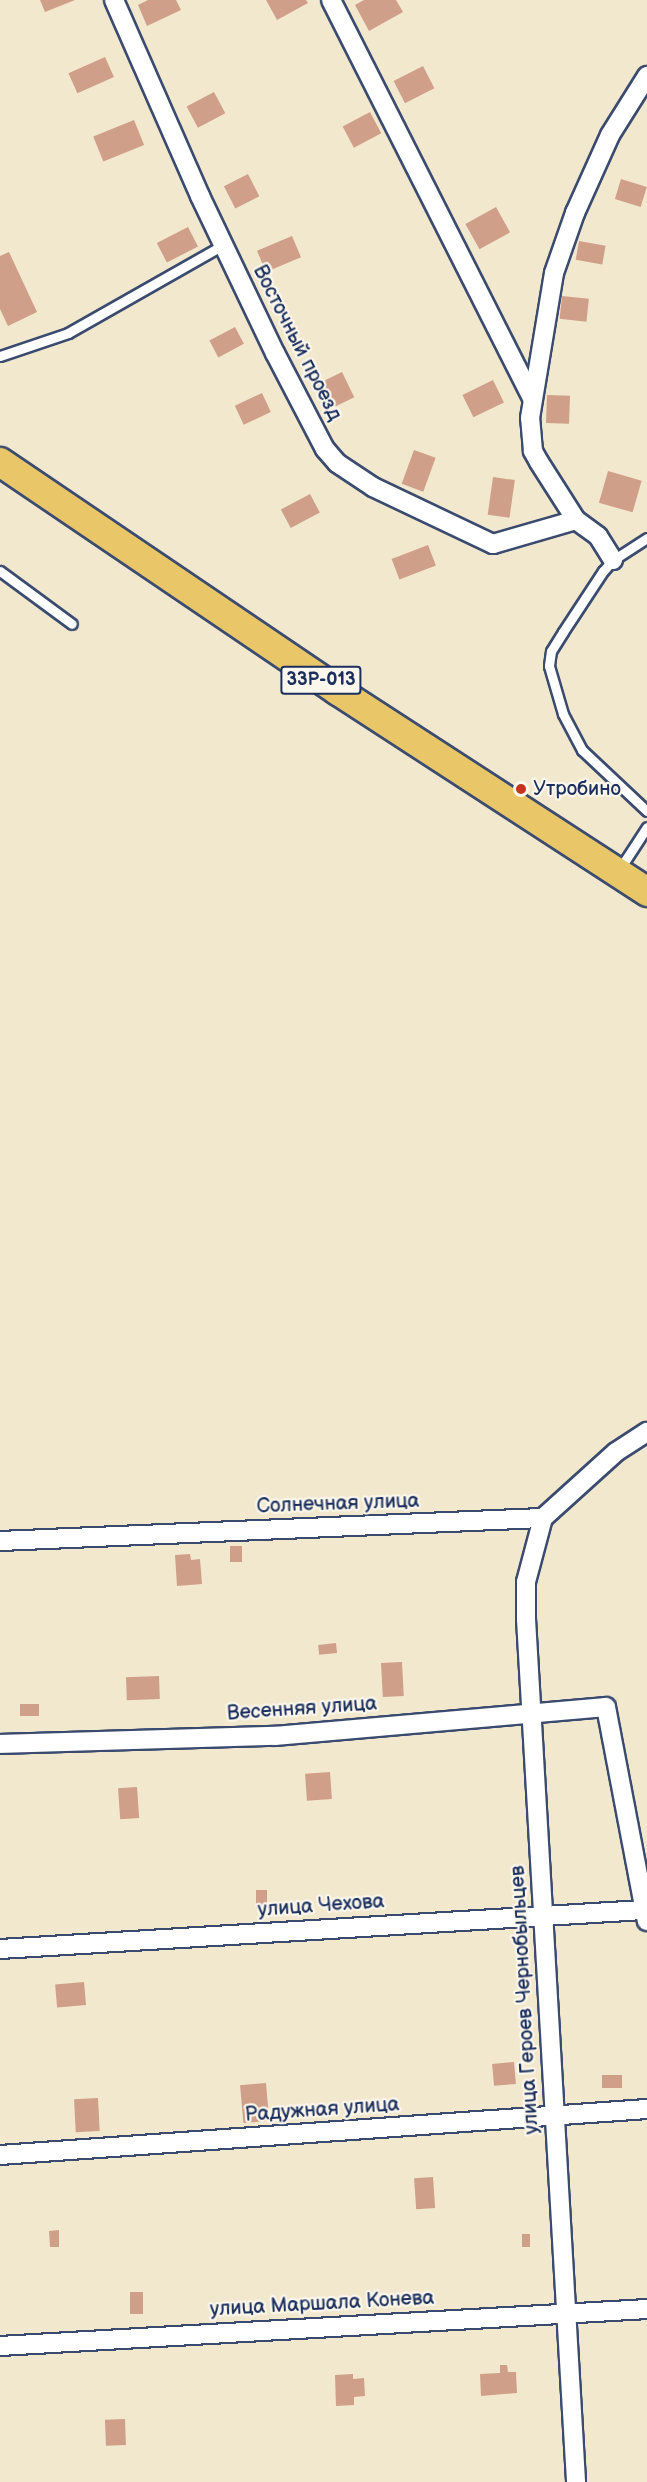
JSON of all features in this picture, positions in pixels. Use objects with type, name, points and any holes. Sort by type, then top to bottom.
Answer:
[{"type":"main road","name":"33Р-013","points":[[0,462],[339,691],[647,892]]},
{"type":"street","name":"Восточный проезд","points":[[114,0],[224,245],[326,449],[347,473],[493,544],[576,520]]},
{"type":"street","points":[[331,0],[532,398]]},
{"type":"street","points":[[613,560],[598,536],[576,520],[533,451],[532,398],[554,273],[574,213],[610,135],[647,76]]},
{"type":"street","points":[[543,1518],[616,1452],[647,1432]]},
{"type":"street","name":"Солнечная улица","points":[[0,1540],[543,1518]]},
{"type":"street","name":"улица Героев Чернобыльцев","points":[[543,1518],[526,1582],[529,1714],[544,1914],[564,2312],[576,2482]]},
{"type":"street","name":"Весенняя улица","points":[[0,1744],[275,1736],[606,1707],[646,1915]]},
{"type":"street","name":"улица Чехова","points":[[0,1949],[544,1914],[646,1915]]},
{"type":"street","name":"Радужная улица","points":[[0,2155],[647,2109]]},
{"type":"street","name":"улица Маршала Конева","points":[[0,2346],[647,2309]]},
{"type":"lane","points":[[0,356],[68,333],[224,245]]},
{"type":"lane","points":[[647,537],[613,560],[552,651],[551,680],[582,750],[647,811]]},
{"type":"lane","points":[[0,572],[72,624]]},
{"type":"lane","points":[[617,872],[647,827]]},
{"type":"building","points":[[40,0],[75,0],[45,12]]},
{"type":"building","points":[[148,0],[176,0],[181,10],[147,26],[138,5]]},
{"type":"building","points":[[266,0],[306,0],[308,3],[277,20]]},
{"type":"building","points":[[364,0],[396,0],[403,12],[369,31],[355,5]]},
{"type":"building","points":[[105,57],[114,77],[77,93],[68,73]]},
{"type":"building","points":[[423,66],[434,88],[405,103],[394,81]]},
{"type":"building","points":[[214,92],[225,113],[198,128],[187,107]]},
{"type":"building","points":[[370,112],[381,133],[354,148],[343,127]]},
{"type":"building","points":[[134,120],[144,145],[103,162],[93,136]]},
{"type":"building","points":[[248,174],[259,196],[235,209],[224,186]]},
{"type":"building","points":[[621,179],[647,187],[641,207],[615,199]]},
{"type":"building","points":[[496,207],[510,232],[479,249],[465,224]]},
{"type":"building","points":[[188,227],[198,247],[167,262],[157,243]]},
{"type":"building","points":[[292,236],[301,257],[266,272],[257,251]]},
{"type":"building","points":[[579,241],[606,246],[602,264],[576,260]]},
{"type":"building","points":[[9,252],[37,312],[8,326],[0,309],[0,256]]},
{"type":"building","points":[[562,296],[589,299],[586,322],[560,319]]},
{"type":"building","points":[[235,327],[244,344],[218,357],[209,341]]},
{"type":"building","points":[[342,372],[354,397],[326,411],[313,386]]},
{"type":"building","points":[[493,380],[504,402],[473,417],[462,395]]},
{"type":"building","points":[[262,393],[271,412],[244,425],[235,406]]},
{"type":"building","points":[[547,395],[570,396],[569,424],[546,423]]},
{"type":"building","points":[[414,450],[436,458],[423,492],[402,484]]},
{"type":"building","points":[[608,471],[642,481],[633,512],[599,503]]},
{"type":"building","points":[[493,477],[515,480],[509,518],[488,515]]},
{"type":"building","points":[[310,494],[320,513],[291,528],[281,509]]},
{"type":"building","points":[[428,545],[436,566],[399,580],[392,559]]},
{"type":"building","points":[[230,1546],[242,1546],[242,1562],[230,1562]]},
{"type":"building","points":[[190,1554],[191,1560],[200,1559],[202,1584],[177,1586],[175,1555]]},
{"type":"building","points":[[336,1643],[337,1653],[319,1655],[318,1645]]},
{"type":"building","points":[[402,1662],[404,1696],[383,1697],[381,1663]]},
{"type":"building","points":[[159,1676],[160,1699],[127,1700],[126,1677]]},
{"type":"building","points":[[20,1704],[39,1704],[39,1716],[20,1716]]},
{"type":"building","points":[[330,1772],[332,1799],[307,1801],[305,1774]]},
{"type":"building","points":[[137,1787],[139,1818],[120,1819],[118,1788]]},
{"type":"building","points":[[256,1890],[267,1890],[267,1909],[256,1909]]},
{"type":"building","points":[[84,1982],[86,2005],[57,2007],[55,1985]]},
{"type":"building","points":[[514,2062],[516,2084],[494,2086],[492,2064]]},
{"type":"building","points":[[602,2075],[622,2075],[622,2088],[602,2088]]},
{"type":"building","points":[[266,2083],[269,2121],[243,2123],[240,2085]]},
{"type":"building","points":[[98,2098],[100,2131],[76,2132],[74,2099]]},
{"type":"building","points":[[433,2177],[435,2208],[416,2209],[414,2178]]},
{"type":"building","points":[[59,2230],[59,2247],[50,2247],[49,2231]]},
{"type":"building","points":[[522,2234],[530,2234],[530,2247],[522,2247]]},
{"type":"building","points":[[130,2292],[143,2292],[143,2314],[130,2314]]},
{"type":"building","points":[[500,2365],[507,2365],[508,2372],[516,2372],[517,2393],[481,2396],[480,2374],[500,2373]]},
{"type":"building","points":[[353,2374],[353,2379],[364,2378],[365,2396],[354,2397],[354,2405],[336,2406],[335,2375]]},
{"type":"building","points":[[125,2419],[126,2445],[106,2446],[105,2420]]},
{"type":"place","name":"Утробино","points":[[521,789]]}]
